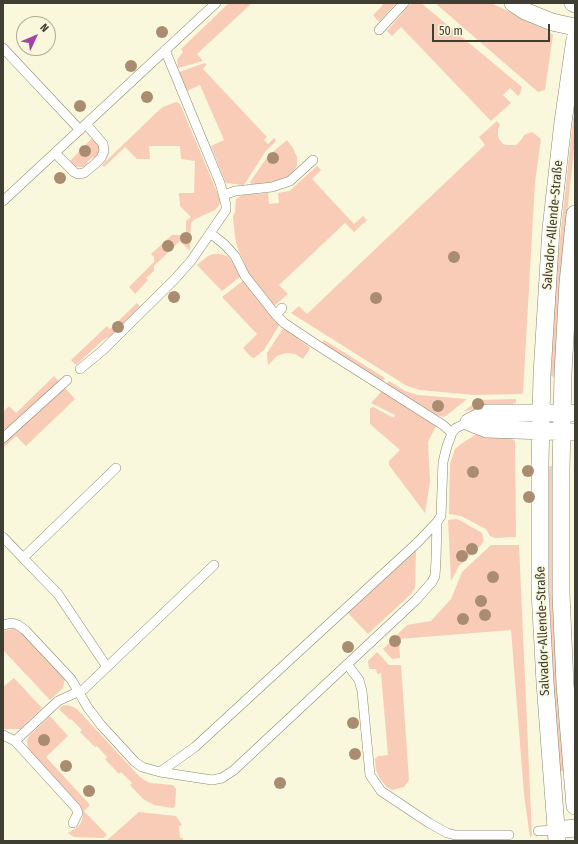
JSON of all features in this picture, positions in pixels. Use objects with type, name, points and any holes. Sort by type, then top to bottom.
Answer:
[{"type":"street","points":[[513,3],[525,11],[560,24],[575,27]]},
{"type":"street","name":"Salvador-Allende-Straße","points":[[557,835],[544,682],[540,591],[540,431],[542,366],[551,229],[563,122],[575,38]]},
{"type":"street","name":"Salvador-Allende-Straße","points":[[575,214],[568,291],[569,413],[562,594],[565,684],[575,806]]},
{"type":"street","points":[[470,422],[487,413],[569,413]]},
{"type":"street","points":[[470,422],[487,429],[568,432]]},
{"type":"street","points":[[557,835],[575,828]]},
{"type":"lane","points":[[3,201],[216,3]]},
{"type":"lane","points":[[379,30],[404,3]]},
{"type":"lane","points":[[3,48],[83,127],[103,144],[104,151],[101,158],[95,164],[84,173],[78,174],[74,172],[55,153]]},
{"type":"lane","points":[[80,369],[102,351],[174,280],[191,261],[226,210],[224,195],[165,50]]},
{"type":"lane","points":[[224,195],[235,191],[272,187],[290,181],[313,160]]},
{"type":"lane","points":[[210,233],[224,244],[235,256],[245,276],[284,323],[443,425],[452,433]]},
{"type":"lane","points":[[276,315],[282,308]]},
{"type":"lane","points":[[3,438],[67,380]]},
{"type":"lane","points":[[160,772],[195,747],[418,542],[437,522],[441,516],[443,462],[447,446],[452,433],[456,428],[470,422]]},
{"type":"lane","points":[[23,558],[116,468]]},
{"type":"lane","points":[[3,625],[12,623],[26,630],[71,679],[88,708],[101,725],[135,762],[142,767],[160,772],[212,780],[222,778],[234,770],[416,600],[432,582],[435,576],[437,522]]},
{"type":"lane","points":[[3,537],[58,594],[107,667]]},
{"type":"lane","points":[[15,741],[58,701],[84,689],[214,564]]},
{"type":"lane","points":[[347,664],[359,680],[362,691],[370,776],[381,791],[429,824],[447,833],[455,835],[509,835]]},
{"type":"lane","points":[[3,735],[15,741],[76,808],[78,813],[73,823]]},
{"type":"lane","points":[[538,831],[557,835]]},
{"type":"shaded area","points":[[229,3],[252,3],[197,54],[203,61],[178,68],[177,60],[183,52],[181,49]]},
{"type":"shaded area","points":[[381,3],[396,3],[379,22],[373,15],[383,5]]},
{"type":"shaded area","points":[[411,3],[421,3],[522,87],[518,96],[510,88],[503,95],[511,103],[491,121],[401,27],[392,36],[387,31]]},
{"type":"shaded area","points":[[435,3],[491,3],[546,29],[553,35],[545,90],[538,92]]},
{"type":"shaded area","points":[[205,63],[206,65],[203,69],[267,137],[264,140],[268,144],[274,138],[276,141],[265,152],[244,185],[226,183],[211,146],[224,140],[200,85],[187,91],[179,72]]},
{"type":"shaded area","points":[[176,102],[180,104],[220,199],[220,204],[215,210],[195,219],[191,223],[190,249],[189,250],[180,241],[154,266],[154,271],[146,278],[148,280],[135,294],[129,287],[154,262],[154,257],[151,254],[172,235],[186,235],[186,221],[191,217],[180,206],[179,193],[194,193],[195,161],[181,159],[180,146],[149,146],[150,159],[137,159],[125,147],[104,167],[102,165],[157,112],[163,107]]},
{"type":"shaded area","points":[[575,102],[575,140],[565,232],[555,377],[551,376],[555,284]]},
{"type":"shaded area","points":[[497,121],[500,125],[498,129],[499,139],[503,144],[516,145],[524,135],[532,132],[541,139],[535,182],[523,393],[474,395],[420,390],[407,386],[291,313],[299,306],[307,314],[485,145],[479,137]]},
{"type":"shaded area","points":[[92,138],[96,140],[100,148],[98,155],[95,159],[93,157],[87,162],[89,164],[84,167],[76,167],[72,165],[70,161]]},
{"type":"shaded area","points":[[287,140],[297,157],[297,166],[294,170],[284,180],[252,185],[250,182],[268,156]]},
{"type":"shaded area","points":[[317,166],[321,170],[312,179],[354,224],[363,216],[367,220],[354,232],[345,223],[279,285],[288,294],[274,306],[250,277],[237,246],[233,217],[236,199],[242,195],[268,193],[269,204],[279,203],[278,193],[289,191]]},
{"type":"shaded area","points":[[213,254],[227,256],[232,261],[241,276],[222,291],[197,265]]},
{"type":"shaded area","points":[[244,280],[280,324],[264,350],[254,358],[251,357],[243,348],[257,334],[222,297]]},
{"type":"shaded area","points":[[137,303],[140,306],[117,332],[103,340],[76,365],[71,360],[107,326],[110,329]]},
{"type":"shaded area","points":[[284,327],[310,348],[303,359],[295,354],[286,353],[277,356],[268,365],[267,353]]},
{"type":"shaded area","points":[[324,340],[385,378],[382,382],[321,343]]},
{"type":"shaded area","points":[[54,376],[75,399],[26,446],[16,436],[4,447],[3,412],[9,406],[16,413]]},
{"type":"shaded area","points":[[389,381],[405,391],[418,395],[467,399],[443,417],[436,415],[386,384]]},
{"type":"shaded area","points":[[382,391],[436,426],[428,442],[430,482],[425,513],[389,465],[389,461],[400,450],[370,424],[370,408],[373,407],[394,418],[395,415],[371,403]]},
{"type":"shaded area","points":[[516,399],[516,403],[496,408],[464,411],[479,400]]},
{"type":"shaded area","points":[[482,434],[509,437],[515,441],[516,537],[495,538],[490,536],[486,529],[461,516],[449,514],[450,464],[455,449],[475,435]]},
{"type":"shaded area","points":[[548,466],[553,466],[564,771],[560,771],[553,684],[549,592]]},
{"type":"shaded area","points":[[457,519],[482,533],[484,541],[459,566],[451,581],[448,520]]},
{"type":"shaded area","points":[[491,545],[519,545],[532,836],[530,837],[524,794],[511,630],[399,639],[400,658],[392,659],[383,649],[407,625],[431,621],[451,599],[462,572]]},
{"type":"shaded area","points":[[416,550],[415,588],[411,594],[368,634],[348,613]]},
{"type":"shaded area","points":[[12,629],[18,630],[24,634],[65,678],[63,688],[50,700],[3,650],[3,631]]},
{"type":"shaded area","points":[[377,652],[389,665],[401,665],[409,780],[404,787],[392,790],[380,779],[376,770],[375,759],[378,756],[388,755],[381,673],[377,674],[376,669],[369,669],[368,661]]},
{"type":"shaded area","points":[[14,678],[42,708],[20,729],[5,729],[3,727],[3,687]]},
{"type":"shaded area","points":[[67,705],[77,709],[144,780],[150,783],[173,785],[176,789],[175,806],[173,808],[154,805],[143,799],[130,785],[132,783],[121,772],[119,774],[105,759],[107,757],[97,746],[95,747],[80,732],[82,730],[59,709],[62,706]]},
{"type":"shaded area","points":[[50,716],[68,736],[46,757],[90,805],[84,811],[107,835],[103,838],[74,837],[68,833],[81,823],[83,816],[82,810],[78,803],[28,750],[27,740],[30,735]]},
{"type":"shaded area","points":[[139,812],[176,816],[182,825],[179,826],[180,838],[183,838],[183,841],[106,841]]}]
